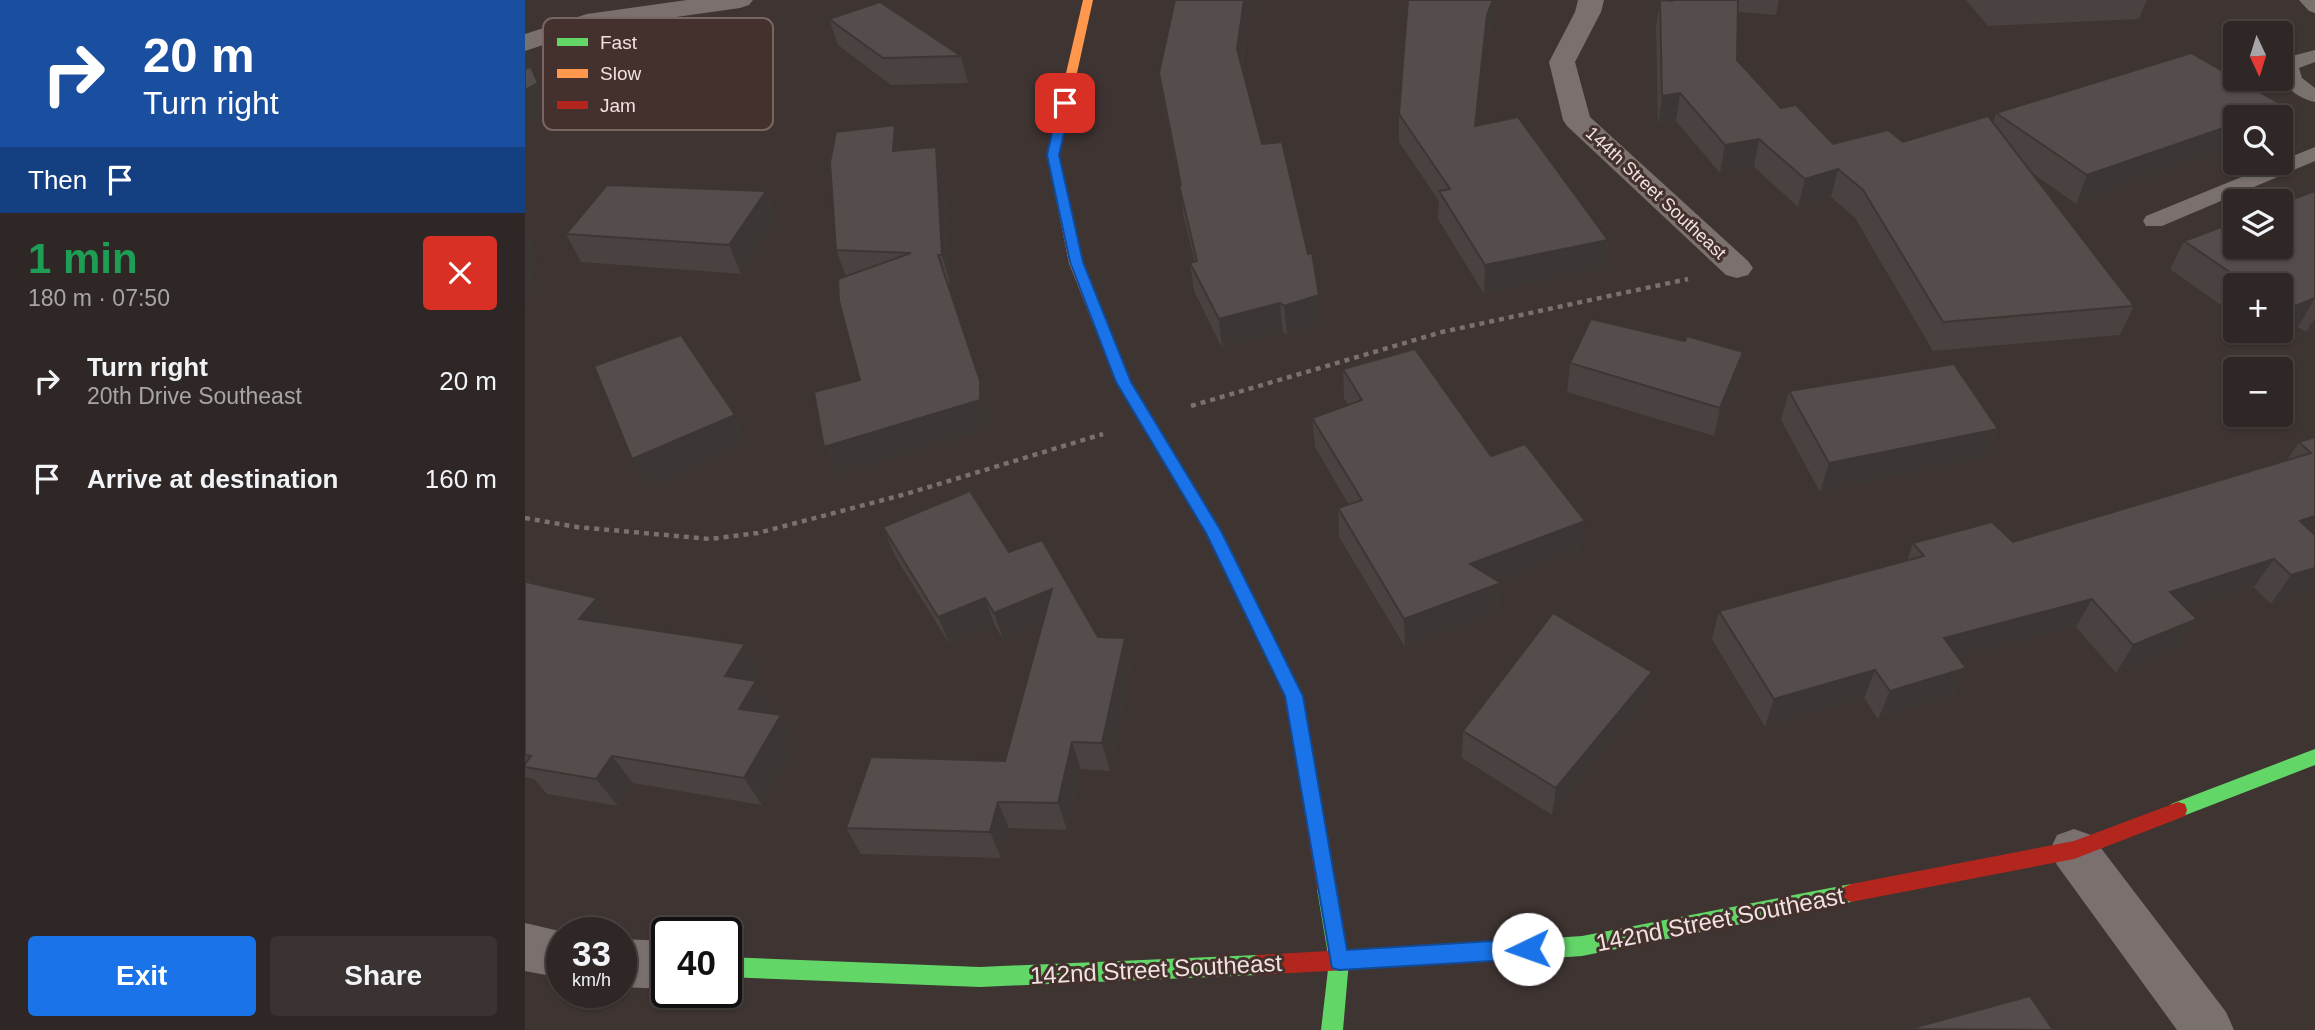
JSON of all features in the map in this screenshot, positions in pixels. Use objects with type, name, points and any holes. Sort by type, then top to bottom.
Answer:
[{"type":"street","points":[[582,11],[740,0]]},
{"type":"street","points":[[1089,0],[1053,155],[1076,262],[1123,382],[1213,531],[1294,696],[1339,961],[1332,1030]]},
{"type":"street","name":"144th Street Southeast","points":[[1591,0],[1588,12],[1562,61],[1577,120],[1737,268]]},
{"type":"street","points":[[525,43],[543,33]]},
{"type":"street","name":"142nd Street Southeast","points":[[742,968],[980,977],[1339,961],[1581,946],[2074,850],[2315,758]]},
{"type":"street","points":[[2074,850],[2208,1030]]},
{"type":"street","points":[[525,947],[546,951]]},
{"type":"lane","points":[[2308,0],[2315,7]]},
{"type":"lane","points":[[2315,56],[2295,61],[2289,67],[2290,75],[2296,84],[2315,96]]},
{"type":"lane","points":[[2154,220],[2315,153]]},
{"type":"path","points":[[525,518],[577,527],[710,539],[758,533],[906,494],[1209,400],[1442,332],[1737,268]]},
{"type":"building","points":[[1175,0],[1244,0],[1237,49],[1262,144],[1282,142],[1308,254],[1312,253],[1319,295],[1284,306],[1280,303],[1219,319],[1190,263],[1197,261],[1179,185],[1159,73]]},
{"type":"building","points":[[1408,0],[1493,0],[1487,15],[1475,126],[1518,117],[1608,240],[1485,265],[1439,191],[1450,189],[1399,114]]},
{"type":"building","points":[[1660,0],[1738,0],[1737,60],[1781,108],[1796,105],[1833,144],[1888,130],[1903,142],[1988,116],[2134,306],[1943,322],[1863,190],[1838,169],[1805,179],[1759,139],[1725,145],[1680,93],[1662,96]]},
{"type":"building","points":[[880,2],[961,56],[883,58],[829,19]]},
{"type":"building","points":[[2191,53],[2223,71],[2223,91],[2258,91],[2282,105],[2223,105],[2223,128],[2087,175],[1996,113]]},
{"type":"building","points":[[531,67],[538,83],[525,90],[525,69]]},
{"type":"building","points":[[895,125],[893,151],[936,147],[942,255],[938,255],[980,381],[980,400],[824,447],[814,392],[860,380],[839,301],[838,279],[911,253],[836,250],[830,162],[836,132]]},
{"type":"building","points":[[607,185],[766,191],[729,245],[566,234]]},
{"type":"building","points":[[2315,191],[2315,298],[2293,307],[2293,273],[2231,273],[2184,241],[2223,226],[2223,259],[2293,259],[2293,199]]},
{"type":"building","points":[[1591,319],[1685,341],[1687,336],[1743,352],[1720,408],[1570,363]]},
{"type":"building","points":[[681,335],[735,415],[632,459],[594,366]]},
{"type":"building","points":[[1415,349],[1491,456],[1525,444],[1585,521],[1470,564],[1501,583],[1404,619],[1338,508],[1362,500],[1312,418],[1362,400],[1343,369]]},
{"type":"building","points":[[1954,364],[1998,429],[1829,463],[1789,391]]},
{"type":"building","points":[[2315,437],[2315,516],[2300,521],[2315,535],[2315,568],[2291,575],[2274,559],[2170,592],[2197,619],[2133,645],[2092,599],[1944,638],[1966,668],[1890,691],[1875,670],[1774,699],[1719,611],[1924,556],[1913,543],[1992,522],[2013,542],[2311,453],[2299,442]]},
{"type":"building","points":[[970,491],[1009,552],[1042,540],[1098,637],[1125,638],[1102,743],[1072,742],[1058,803],[998,802],[990,832],[846,828],[871,757],[1005,761],[1052,589],[994,613],[985,598],[938,617],[883,527]]},
{"type":"building","points":[[525,578],[529,579],[526,582],[597,598],[579,619],[745,644],[725,676],[756,681],[739,709],[781,715],[744,778],[612,756],[596,779],[525,767],[531,756],[525,755]]},
{"type":"building","points":[[1553,613],[1652,672],[1556,788],[1463,731]]},
{"type":"building","points":[[2030,996],[2053,1030],[1909,1029]]},
{"type":"traffic: fast","points":[[2178,810],[2315,757]]},
{"type":"traffic: fast","points":[[1327,889],[1339,961],[1332,1030]]},
{"type":"traffic: fast","points":[[1524,950],[1582,946],[1851,893]]},
{"type":"traffic: fast","points":[[742,968],[980,977],[1257,965]]},
{"type":"traffic: slow","points":[[1088,0],[1053,155],[1076,263],[1123,382],[1178,473]]},
{"type":"traffic: jam","points":[[1178,473],[1213,531],[1294,696],[1327,889]]},
{"type":"traffic: jam","points":[[1851,893],[2074,850],[2178,810]]},
{"type":"traffic: jam","points":[[1257,965],[1524,950]]},
{"type":"route","points":[[1065,103],[1053,155],[1076,262],[1123,382],[1213,531],[1294,696],[1339,961],[1528,949]]}]
